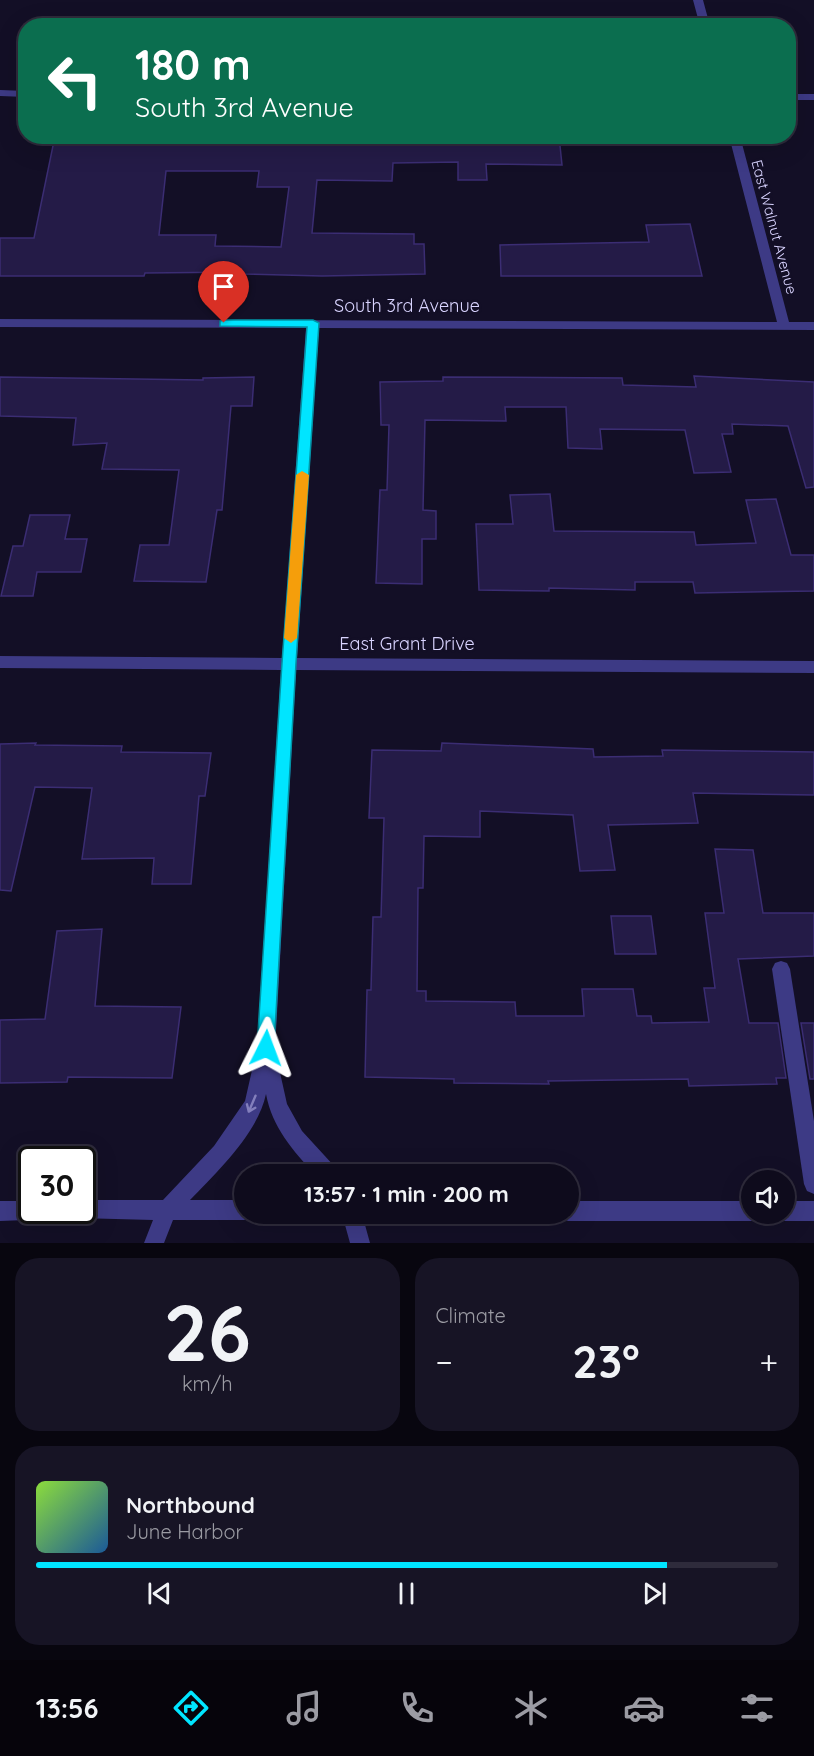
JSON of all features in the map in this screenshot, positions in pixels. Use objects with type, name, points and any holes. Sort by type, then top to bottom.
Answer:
[{"type":"street","points":[[698,0],[703,18]]},
{"type":"street","points":[[0,93],[18,94]]},
{"type":"street","points":[[796,97],[814,97]]},
{"type":"street","name":"East Walnut Avenue","points":[[736,144],[784,326]]},
{"type":"street","name":"South 3rd Avenue","points":[[0,323],[814,326]]},
{"type":"street","points":[[154,1243],[167,1210],[221,1153],[254,1105],[266,1048],[289,663],[313,323]]},
{"type":"street","name":"East Grant Drive","points":[[0,662],[814,667]]},
{"type":"street","points":[[781,969],[814,1184]]},
{"type":"street","points":[[266,1048],[278,1107],[295,1137],[319,1164]]},
{"type":"street","points":[[96,1210],[234,1210]]},
{"type":"street","points":[[0,1211],[18,1211]]},
{"type":"street","points":[[579,1211],[741,1211]]},
{"type":"street","points":[[795,1211],[814,1211]]},
{"type":"street","points":[[355,1224],[360,1243]]},
{"type":"building","points":[[53,144],[560,144],[562,165],[486,164],[487,180],[458,180],[458,162],[393,163],[392,181],[317,180],[312,233],[414,234],[414,244],[424,244],[425,274],[322,276],[242,274],[243,272],[145,273],[144,276],[0,276],[0,238],[34,238]],"holes":[[[166,171],[259,171],[257,187],[289,187],[281,247],[215,246],[216,235],[159,235]]]},
{"type":"building","points":[[690,224],[702,276],[501,276],[500,245],[649,242],[646,225]]},
{"type":"building","points":[[694,376],[814,382],[814,487],[806,488],[788,426],[732,424],[733,434],[722,434],[731,472],[694,473],[685,430],[600,429],[602,449],[568,448],[566,407],[505,407],[506,421],[425,420],[423,510],[436,511],[436,539],[422,539],[422,584],[376,583],[380,490],[387,490],[389,425],[381,425],[380,382],[443,381],[443,377],[622,378],[623,385],[696,387]]},
{"type":"building","points":[[0,377],[203,380],[203,378],[254,377],[252,406],[231,406],[222,510],[217,510],[206,582],[134,581],[140,545],[169,545],[179,470],[102,469],[107,443],[73,445],[76,418],[0,416]]},
{"type":"building","points":[[550,494],[554,531],[694,532],[696,545],[756,543],[746,500],[776,499],[791,555],[814,555],[814,591],[695,593],[693,582],[635,582],[635,590],[549,588],[549,591],[479,590],[476,524],[513,524],[510,495]]},
{"type":"building","points":[[30,515],[70,515],[65,539],[87,539],[81,572],[37,572],[33,596],[1,596],[13,546],[23,546]]},
{"type":"building","points":[[36,743],[35,745],[122,746],[121,752],[211,753],[205,796],[199,796],[191,884],[152,884],[154,858],[82,859],[92,788],[35,787],[11,891],[0,890],[0,744]]},
{"type":"building","points":[[442,743],[593,749],[594,757],[663,756],[662,750],[814,752],[814,795],[693,793],[698,823],[608,825],[615,870],[580,871],[573,815],[480,811],[480,837],[424,836],[423,888],[418,888],[417,991],[426,991],[426,1001],[515,1002],[516,1016],[584,1016],[582,989],[633,989],[637,1016],[651,1016],[652,1023],[709,1022],[704,988],[715,988],[705,913],[724,913],[715,849],[753,850],[763,913],[814,913],[814,956],[738,959],[749,1023],[778,1023],[786,1078],[776,1078],[777,1084],[689,1086],[688,1079],[548,1081],[549,1084],[454,1083],[454,1079],[365,1077],[367,990],[371,990],[373,917],[381,917],[384,818],[369,818],[372,750],[441,751]]},
{"type":"building","points":[[611,916],[651,916],[656,954],[615,954]]},
{"type":"building","points":[[102,929],[95,1006],[181,1007],[172,1078],[68,1077],[67,1082],[0,1083],[0,1020],[45,1019],[57,931]]},
{"type":"building","points":[[801,1023],[814,1023],[814,1079],[810,1079]]},
{"type":"slow traffic","points":[[291,638],[302,475]]},
{"type":"route","points":[[224,323],[313,323],[289,663],[266,1048]]}]
